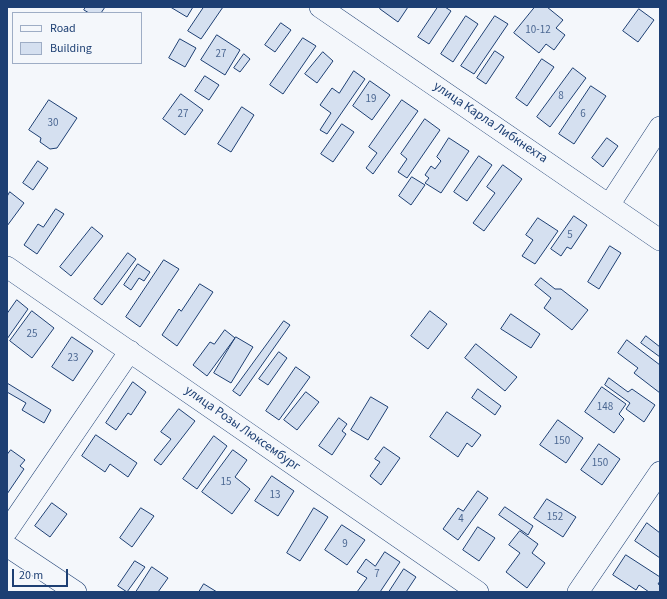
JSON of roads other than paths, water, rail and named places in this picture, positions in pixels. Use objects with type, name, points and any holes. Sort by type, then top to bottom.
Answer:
[{"type":"street","name":"улица Карла Либкнехта","points":[[320,7],[660,240]]},
{"type":"street","points":[[609,205],[660,127]]},
{"type":"street","name":"улица Розы Люксембург","points":[[7,267],[478,592]]},
{"type":"street","points":[[7,530],[130,351]]},
{"type":"street","points":[[578,592],[660,472]]},
{"type":"street","points":[[7,546],[76,592]]}]
